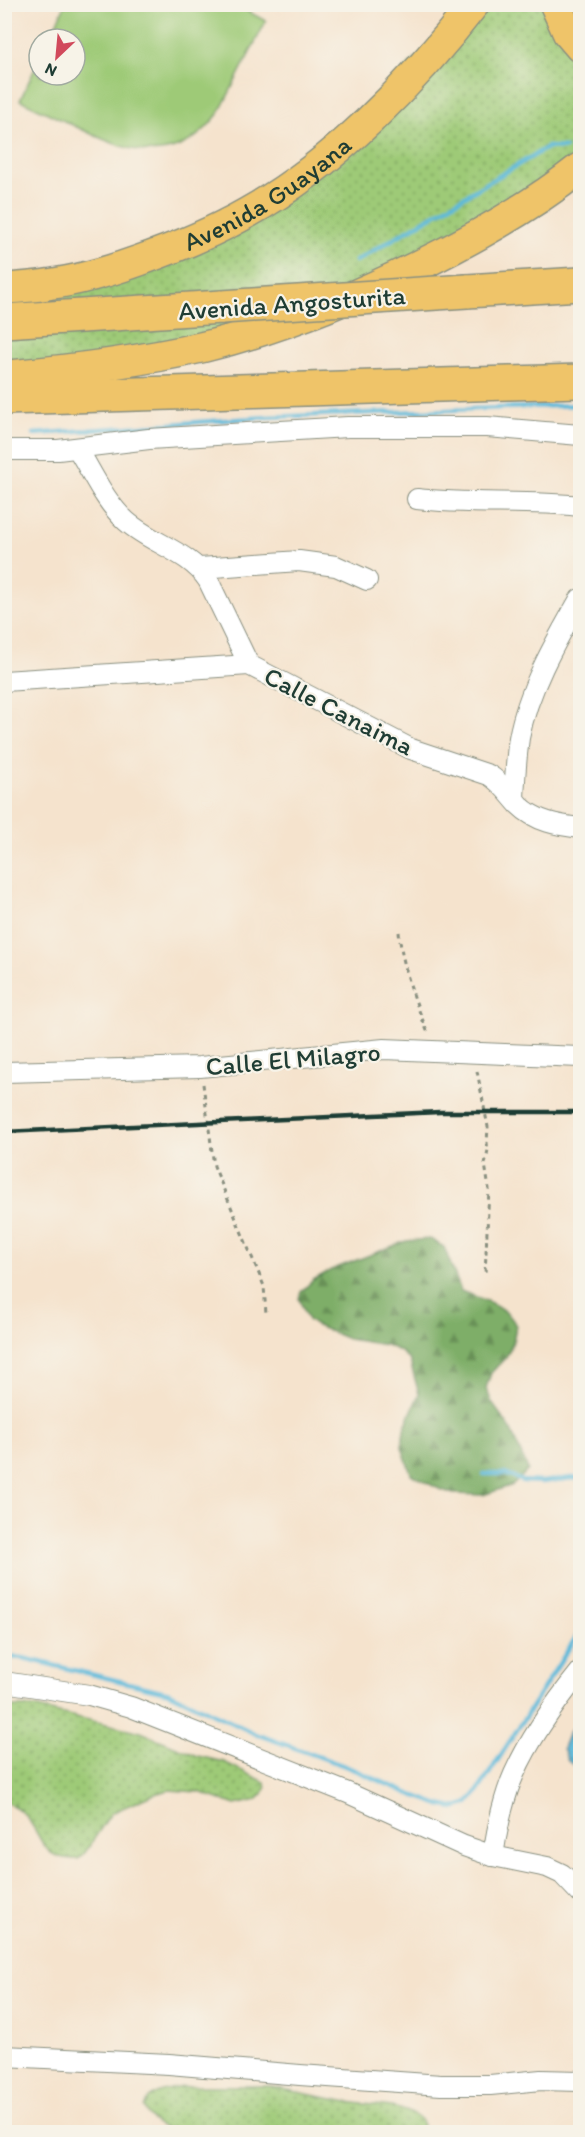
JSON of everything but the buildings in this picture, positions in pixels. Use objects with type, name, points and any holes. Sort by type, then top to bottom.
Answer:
[{"type":"highway","name":"Avenida Angosturita","points":[[4,321],[580,284]]},
{"type":"highway","points":[[4,398],[580,381]]},
{"type":"highway","points":[[4,409],[62,397]]},
{"type":"main road","name":"Avenida Guayana","points":[[4,289],[51,284],[114,269],[179,246],[247,213],[306,173],[382,108],[428,60],[474,4]]},
{"type":"main road","points":[[555,4],[568,33],[580,47]]},
{"type":"main road","points":[[4,376],[96,367],[162,356],[241,337],[308,314],[353,296],[449,250],[506,219],[552,190],[580,168]]},
{"type":"street","points":[[4,450],[58,450],[149,440],[348,427],[488,427],[580,435]]},
{"type":"street","points":[[77,448],[104,492],[126,521],[200,568],[249,665]]},
{"type":"street","points":[[417,499],[455,503],[511,501],[580,506]]},
{"type":"street","points":[[200,568],[299,561],[336,566],[367,580]]},
{"type":"street","points":[[514,798],[519,738],[530,701],[552,650],[580,599]]},
{"type":"street","name":"Calle Canaima","points":[[4,681],[249,665],[411,749],[489,775],[500,782],[528,813],[542,820],[556,825],[580,828]]},
{"type":"street","name":"Calle El Milagro","points":[[4,1072],[200,1067],[384,1050],[580,1057]]},
{"type":"street","points":[[493,1856],[514,1774],[546,1720],[580,1672]]},
{"type":"street","points":[[4,1682],[89,1695],[131,1707],[348,1793],[464,1846],[493,1856],[547,1867],[562,1874],[580,1893]]},
{"type":"street","points":[[4,2056],[169,2064],[441,2085],[490,2085],[541,2079],[580,2081]]},
{"type":"path","points":[[399,932],[405,967],[432,1050]]},
{"type":"path","points":[[475,1052],[489,1127],[485,1164],[489,1189],[485,1274]]},
{"type":"path","points":[[200,1067],[214,1166],[264,1286],[266,1314]]},
{"type":"green space","points":[[65,5],[236,5],[266,21],[219,113],[204,130],[188,142],[172,149],[156,151],[121,146],[102,139],[20,100],[27,85],[87,87],[87,27],[55,27]]},
{"type":"green space","points":[[474,5],[580,5],[580,168],[308,313],[5,376],[5,289],[247,213]]},
{"type":"green space","points":[[430,1239],[444,1247],[461,1291],[500,1308],[507,1313],[516,1326],[513,1342],[506,1357],[491,1373],[486,1388],[492,1403],[510,1428],[528,1470],[513,1485],[483,1495],[453,1494],[411,1474],[402,1447],[404,1429],[419,1394],[410,1361],[400,1351],[386,1345],[348,1339],[315,1325],[308,1320],[299,1299],[301,1292],[313,1280],[331,1270],[406,1241]]},
{"type":"green space","points":[[5,1707],[33,1707],[141,1732],[198,1756],[224,1762],[265,1782],[266,1789],[257,1800],[235,1805],[199,1792],[169,1790],[154,1794],[111,1813],[84,1854],[78,1859],[56,1856],[44,1846],[24,1814],[5,1801]]},
{"type":"green space","points":[[268,2086],[403,2110],[421,2120],[423,2132],[174,2132],[156,2123],[144,2108],[152,2096],[175,2088]]},
{"type":"water","points":[[580,1716],[580,1769],[568,1761],[563,1748]]},
{"type":"waterway","points":[[356,261],[548,147],[565,148]]},
{"type":"waterway","points":[[34,434],[267,417],[580,405]]},
{"type":"waterway","points":[[484,1474],[505,1474],[523,1481],[542,1482],[580,1479]]},
{"type":"waterway","points":[[4,1657],[23,1658],[170,1693],[256,1734],[345,1766],[410,1794],[453,1808],[468,1803],[478,1791],[580,1631]]},
{"type":"railway","points":[[4,1132],[440,1112],[580,1112]]}]
